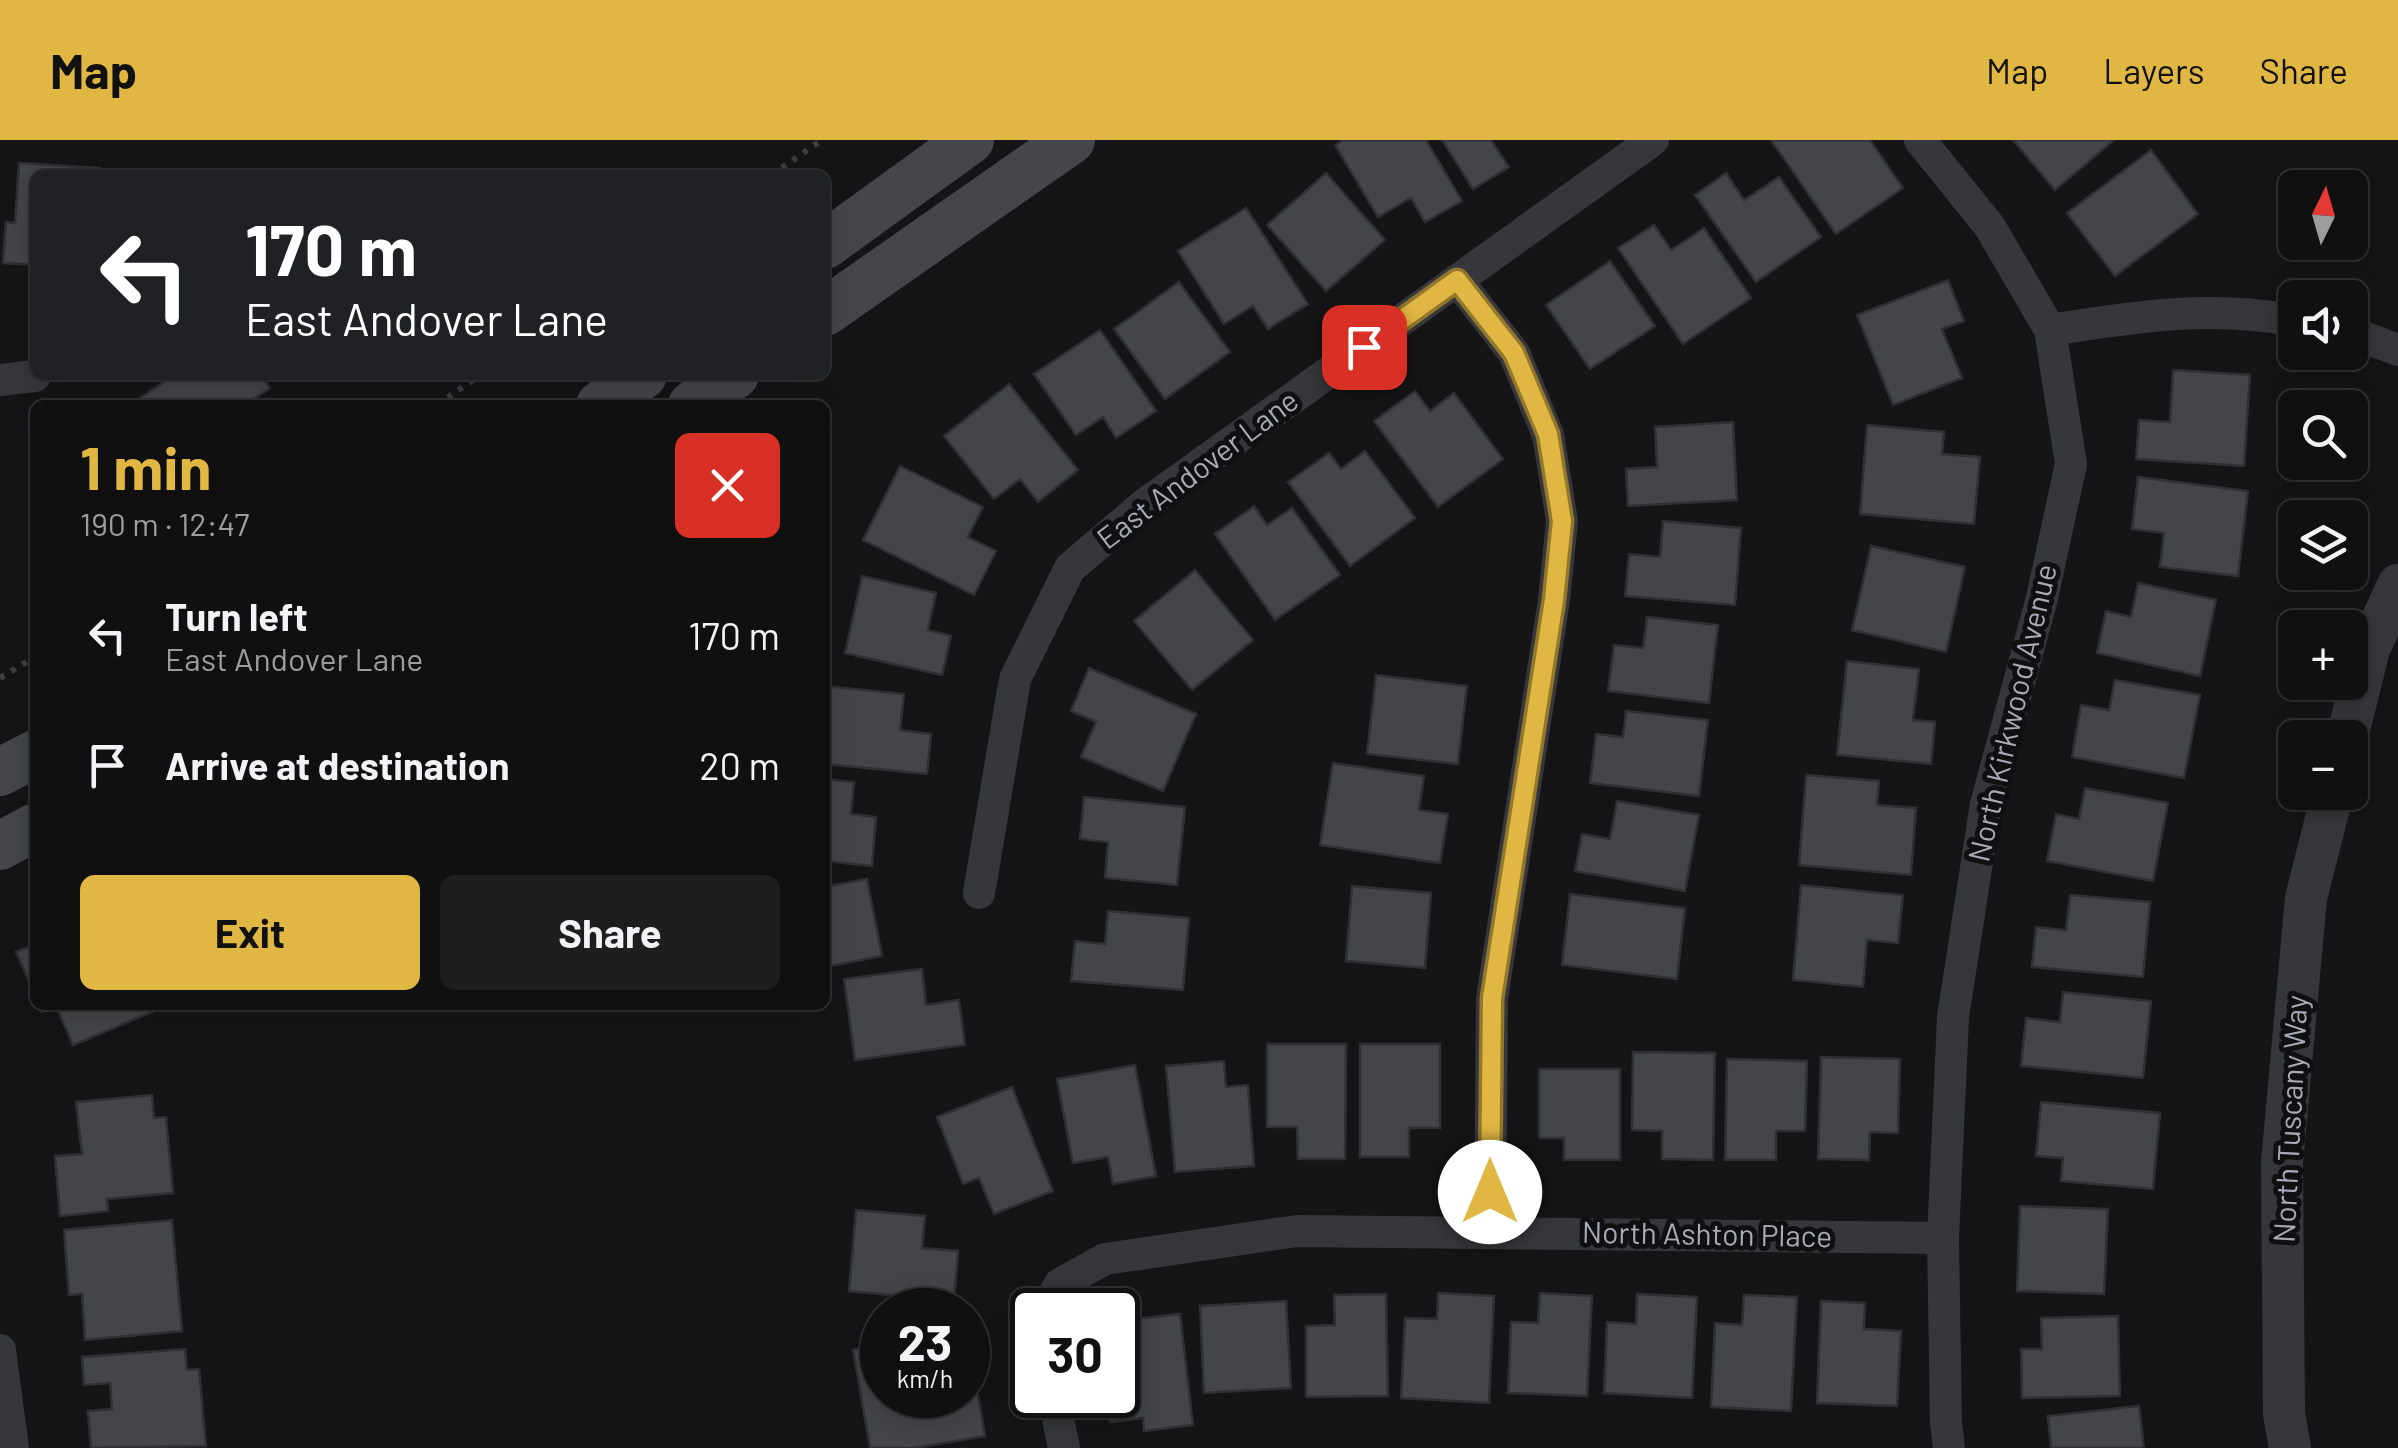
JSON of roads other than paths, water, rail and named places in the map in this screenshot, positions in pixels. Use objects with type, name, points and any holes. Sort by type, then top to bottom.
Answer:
[{"type":"main road","points":[[830,241],[970,140]]},
{"type":"main road","points":[[830,309],[1071,140]]},
{"type":"main road","points":[[607,400],[636,380]]},
{"type":"main road","points":[[699,400],[728,380]]},
{"type":"main road","points":[[0,772],[30,757]]},
{"type":"main road","points":[[0,846],[30,830]]},
{"type":"street","name":"East Andover Lane","points":[[979,892],[1015,679],[1070,568],[1145,504],[1653,140]]},
{"type":"street","name":"North Kirkwood Avenue","points":[[1920,140],[1990,228],[2050,330],[2071,464],[2042,598],[1986,804],[1952,1018],[1943,1238],[1949,1448]]},
{"type":"street","points":[[1457,280],[1514,353],[1548,434],[1562,521],[1551,618],[1492,998],[1490,1232]]},
{"type":"street","points":[[2050,330],[2164,312],[2278,317]]},
{"type":"street","points":[[2368,339],[2398,350]]},
{"type":"street","points":[[0,380],[30,377]]},
{"type":"street","points":[[2351,720],[2369,649],[2398,584]]},
{"type":"street","name":"North Tuscany Way","points":[[2290,1448],[2284,1414],[2282,1163],[2306,898],[2328,810]]},
{"type":"street","name":"North Ashton Place","points":[[1064,1288],[1104,1259],[1297,1231],[1943,1238]]},
{"type":"street","points":[[0,1350],[12,1448]]},
{"type":"street","points":[[1057,1418],[1064,1448]]}]
